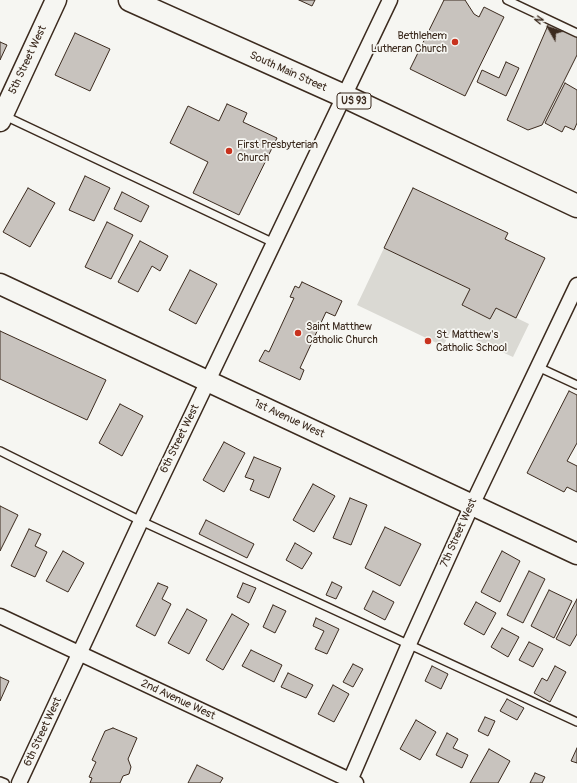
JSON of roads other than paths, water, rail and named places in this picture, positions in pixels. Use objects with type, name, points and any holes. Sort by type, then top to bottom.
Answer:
[{"type":"main road","name":"South Main Street","points":[[130,0],[344,96],[577,206]]},
{"type":"street","name":"5th Street West","points":[[1,116],[56,0]]},
{"type":"street","name":"6th Street West","points":[[19,783],[141,521],[390,0]]},
{"type":"street","name":"1st Avenue West","points":[[0,284],[577,554]]},
{"type":"street","name":"7th Street West","points":[[352,782],[409,644],[472,505],[577,285]]},
{"type":"street","name":"2nd Avenue West","points":[[0,616],[352,782]]},
{"type":"lane","points":[[507,0],[577,33]]},
{"type":"lane","points":[[1,116],[274,243]]},
{"type":"lane","points":[[538,367],[577,385]]},
{"type":"lane","points":[[0,451],[141,521],[577,722]]},
{"type":"lane","points":[[0,781],[5,783]]},
{"type":"place","name":"Bethlehem Lutheran Church","points":[[455,42]]},
{"type":"place","name":"First Presbyterian Church","points":[[229,151]]},
{"type":"place","name":"Saint Matthew Catholic Church","points":[[298,333]]},
{"type":"place","name":"St. Matthew's Catholic School","points":[[428,341]]}]
